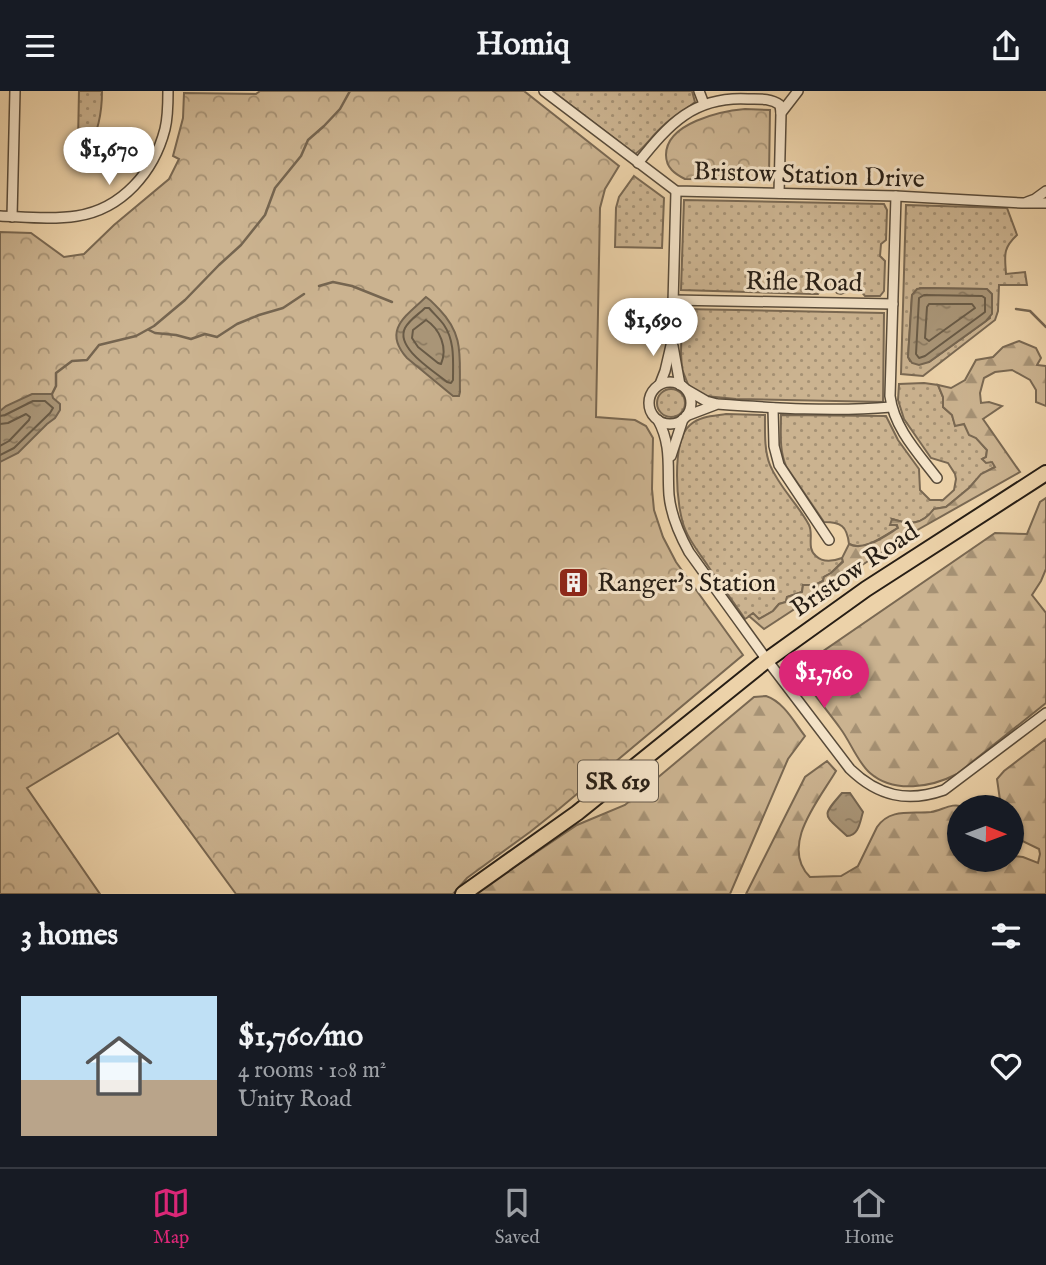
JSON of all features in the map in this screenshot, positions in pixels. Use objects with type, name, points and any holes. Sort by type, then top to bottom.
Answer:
[{"type":"main road","name":"Bristow Road","points":[[463,894],[577,813],[767,660],[866,589],[1046,473]]},
{"type":"street","points":[[12,217],[15,91]]},
{"type":"street","points":[[0,216],[66,218],[86,214],[113,202],[130,190],[150,167],[163,138],[168,91]]},
{"type":"street","name":"Bristow Station Drive","points":[[544,91],[676,191],[895,196],[1046,203]]},
{"type":"street","points":[[699,91],[704,104]]},
{"type":"street","points":[[781,113],[798,91]]},
{"type":"street","points":[[638,163],[672,124],[704,104],[717,100],[775,97],[781,113],[779,193]]},
{"type":"street","points":[[660,384],[672,341],[676,191]]},
{"type":"street","name":"Bristow Station Drive","points":[[1022,203],[1035,199],[1046,191]]},
{"type":"street","points":[[895,196],[891,407],[902,429],[937,478]]},
{"type":"street","name":"Rifle Road","points":[[673,300],[892,304]]},
{"type":"street","points":[[669,461],[691,401],[683,388],[672,341]]},
{"type":"street","points":[[891,407],[773,408],[717,404],[698,398],[667,382],[660,384],[653,390],[649,401],[652,414],[666,439],[669,496],[680,536],[767,660],[850,769],[885,793],[915,797],[944,790],[1046,713]]},
{"type":"street","points":[[658,421],[670,424],[717,404]]},
{"type":"street","points":[[773,408],[774,446],[779,465],[830,540]]},
{"type":"green space","points":[[79,91],[102,91],[96,131],[83,147],[79,146],[78,141]]},
{"type":"green space","points":[[260,91],[524,91],[619,166],[605,189],[600,208],[596,417],[635,420],[646,426],[653,438],[654,510],[663,537],[676,562],[743,655],[559,809],[467,878],[453,894],[236,894],[118,733],[27,788],[100,894],[0,894],[0,232],[31,233],[64,257],[84,254],[169,179],[179,159],[173,156],[183,118],[184,93],[256,94]]},
{"type":"green space","points":[[554,91],[692,91],[695,102],[667,122],[635,154]]},
{"type":"green space","points":[[745,109],[770,110],[769,176],[763,180],[685,179],[672,170],[666,155],[668,144],[675,135],[685,127],[709,116]]},
{"type":"green space","points":[[634,176],[664,198],[662,248],[615,247],[616,208],[619,197]]},
{"type":"green space","points":[[684,200],[884,204],[887,210],[886,240],[881,244],[880,256],[885,261],[884,291],[880,296],[865,296],[860,290],[847,289],[841,294],[834,289],[822,288],[818,294],[681,290]]},
{"type":"green space","points":[[906,205],[1007,208],[1017,235],[1007,249],[1006,274],[1025,272],[1027,285],[999,285],[995,320],[923,376],[901,374]],"holes":[[[920,288],[984,289],[990,318],[929,362],[910,361],[908,357],[912,296]]]},
{"type":"green space","points":[[682,309],[884,313],[883,402],[705,396],[689,387],[682,369]]},
{"type":"green space","points":[[1019,341],[1036,348],[1041,358],[1037,365],[1046,366],[1046,406],[1036,402],[1036,390],[1030,380],[1012,370],[995,372],[984,378],[980,393],[981,403],[989,402],[1002,406],[983,419],[1020,472],[905,537],[764,629],[749,616],[753,613],[759,619],[786,602],[787,597],[802,592],[803,585],[815,585],[823,581],[824,577],[843,562],[842,558],[849,544],[868,545],[881,539],[898,528],[897,525],[890,525],[892,519],[910,523],[920,521],[934,509],[946,507],[981,474],[995,467],[992,462],[986,463],[982,459],[986,457],[987,450],[976,438],[969,435],[964,424],[955,426],[952,415],[943,407],[943,397],[938,385],[951,388],[965,380],[976,360],[993,357],[1003,347]]},
{"type":"green space","points":[[899,384],[938,385],[943,397],[943,407],[952,415],[955,425],[964,424],[987,450],[983,459],[996,466],[981,475],[946,507],[934,509],[920,521],[910,523],[892,519],[898,528],[881,538],[861,546],[849,544],[845,529],[839,524],[824,522],[786,466],[781,447],[781,415],[886,416],[898,440],[919,469],[920,490],[930,500],[943,500],[954,490],[955,474],[948,463],[931,458],[904,419],[898,400]]},
{"type":"green space","points":[[671,389],[681,393],[685,403],[681,413],[671,417],[661,413],[657,403],[661,393]]},
{"type":"green space","points":[[726,414],[765,415],[766,447],[770,465],[809,525],[813,553],[825,561],[842,558],[843,561],[824,577],[823,581],[815,585],[803,585],[802,592],[787,597],[786,602],[759,619],[753,614],[745,619],[690,539],[679,506],[678,459],[684,433],[698,420]]},
{"type":"green space","points":[[1046,498],[1046,569],[1032,595],[1046,613],[1046,703],[957,774],[947,779],[913,786],[890,784],[880,780],[862,764],[844,733],[798,671],[800,667],[995,533],[1027,534],[1040,502]]},
{"type":"green space","points":[[766,696],[783,708],[805,736],[788,759],[730,894],[474,894],[577,825],[625,805],[754,697]]},
{"type":"green space","points":[[1046,739],[1046,894],[746,894],[805,777],[827,761],[836,771],[812,809],[800,837],[802,865],[810,877],[841,876],[858,866],[877,827],[888,817],[947,807],[947,872],[1024,872],[1024,857],[1038,863],[1040,854],[1039,849],[1024,842],[1024,795],[999,795],[997,779]]},
{"type":"water","points":[[917,289],[987,289],[992,294],[992,314],[929,362],[919,365],[912,363],[908,357],[912,295]]},
{"type":"water","points":[[426,297],[447,319],[457,338],[460,357],[459,396],[453,396],[407,358],[397,339],[400,324]]},
{"type":"water","points":[[32,394],[52,394],[60,404],[60,410],[18,453],[0,462],[0,411]]},
{"type":"water","points":[[842,793],[850,793],[863,812],[857,831],[847,836],[828,816],[830,807]]},
{"type":"waterway","points":[[52,394],[56,386],[56,373],[72,361],[87,360],[99,345],[136,336],[154,326],[241,245],[265,215],[275,188],[301,156],[308,140],[340,109],[350,91]]},
{"type":"waterway","points":[[319,286],[333,282],[352,286],[392,302]]},
{"type":"waterway","points":[[149,330],[191,339],[205,334],[217,337],[237,324],[283,308],[304,294]]},
{"type":"waterway","points":[[1016,309],[1030,311],[1046,327]]},
{"type":"place","name":"Ranger's Station","points":[[574,582]]}]
